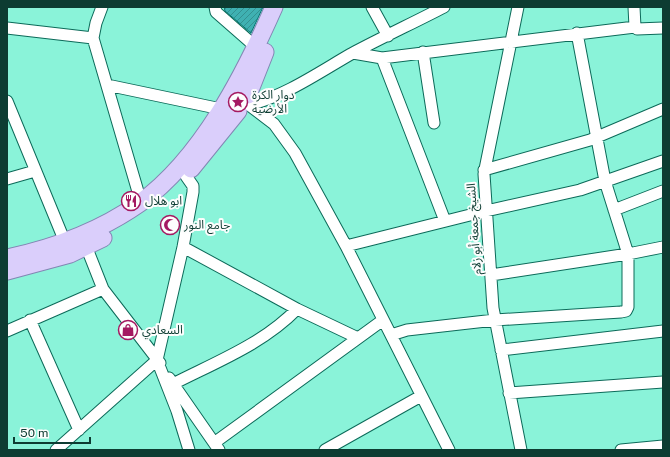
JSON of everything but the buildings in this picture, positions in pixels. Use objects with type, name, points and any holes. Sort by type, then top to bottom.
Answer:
[{"type":"main road","points":[[7,258],[65,242],[96,229],[141,202],[172,175],[237,103],[256,47],[274,7]]},
{"type":"main road","points":[[7,271],[70,254],[86,246],[145,211],[186,176],[237,103],[283,7]]},
{"type":"street","points":[[102,7],[96,23],[93,38],[141,202]]},
{"type":"street","points":[[215,7],[216,12],[256,47]]},
{"type":"street","points":[[372,7],[388,36]]},
{"type":"street","points":[[107,85],[237,103],[266,101],[353,53],[444,7]]},
{"type":"street","name":"الشيخ جمعة أبو زلام","points":[[518,7],[484,170],[495,320],[521,450]]},
{"type":"street","points":[[634,7],[635,26]]},
{"type":"street","points":[[353,53],[382,58],[635,26],[638,29],[663,28]]},
{"type":"street","points":[[7,28],[93,38]]},
{"type":"street","points":[[390,335],[407,330],[495,320],[626,311],[628,307],[628,254],[605,181],[577,33]]},
{"type":"street","points":[[423,52],[434,123]]},
{"type":"street","points":[[382,58],[445,221]]},
{"type":"street","points":[[7,101],[65,242]]},
{"type":"street","points":[[237,103],[274,124],[295,153],[346,246],[449,450]]},
{"type":"street","points":[[484,170],[596,138],[663,109]]},
{"type":"street","points":[[346,246],[486,211],[580,190],[663,161]]},
{"type":"street","points":[[7,179],[35,171]]},
{"type":"street","points":[[186,176],[193,189],[183,247],[157,360],[177,411],[189,450]]},
{"type":"street","points":[[614,210],[663,191]]},
{"type":"street","points":[[86,246],[103,289],[157,360],[217,446],[383,320]]},
{"type":"street","points":[[183,247],[297,309],[358,338]]},
{"type":"street","points":[[491,275],[628,254],[663,247]]},
{"type":"street","points":[[7,331],[103,289]]},
{"type":"street","points":[[173,384],[259,340],[284,322],[297,309]]},
{"type":"street","points":[[30,320],[78,430]]},
{"type":"street","points":[[501,350],[663,330]]},
{"type":"street","points":[[56,450],[157,360]]},
{"type":"street","points":[[509,393],[663,382]]},
{"type":"street","points":[[326,450],[421,396]]},
{"type":"street","points":[[621,450],[663,446]]},
{"type":"place","name":"دوار الكرة الأرضية","points":[[238,102]]},
{"type":"place","name":"ابو هلال","points":[[131,201]]},
{"type":"place","name":"جامع النور","points":[[170,225]]},
{"type":"place","name":"السعادي","points":[[128,330]]}]
